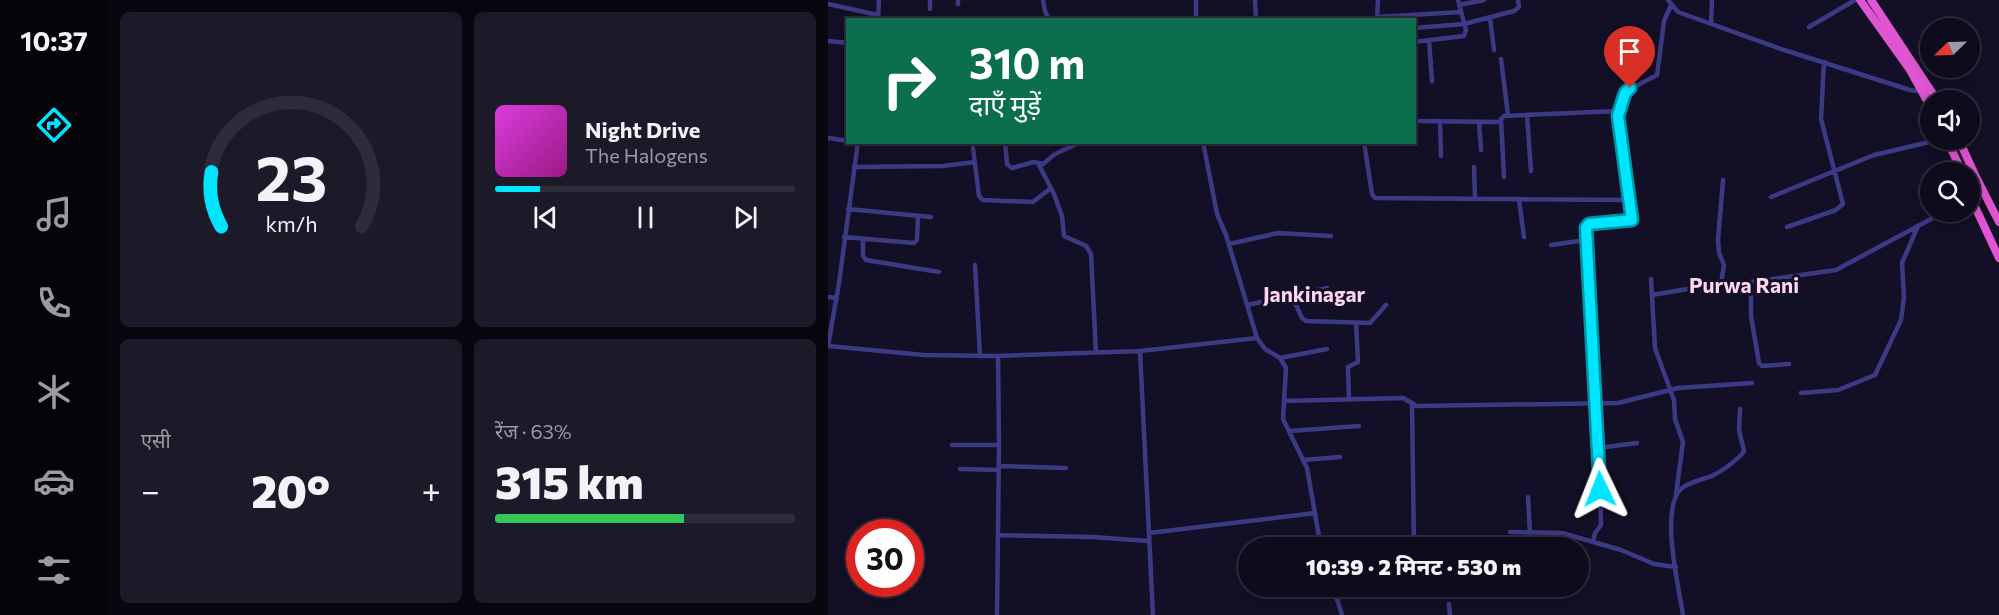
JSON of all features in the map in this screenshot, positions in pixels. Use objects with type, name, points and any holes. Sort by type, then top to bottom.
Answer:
[{"type":"highway","points":[[1860,0],[1927,90]]},
{"type":"highway","points":[[1871,0],[1925,90]]},
{"type":"highway","points":[[1964,150],[1999,222]]},
{"type":"highway","points":[[1980,217],[1999,258]]},
{"type":"street","points":[[828,4],[878,17],[879,0]]},
{"type":"street","points":[[930,0],[930,9]]},
{"type":"street","points":[[1043,0],[1048,18]]},
{"type":"street","points":[[1196,0],[1196,18]]},
{"type":"street","points":[[1255,0],[1256,18]]},
{"type":"street","points":[[1378,0],[1377,18],[1461,12]]},
{"type":"street","points":[[1416,42],[1461,37],[1465,33],[1459,2],[1484,0]]},
{"type":"street","points":[[1416,28],[1464,24],[1490,18],[1516,10],[1519,7],[1518,0]]},
{"type":"street","points":[[1668,0],[1678,12],[1711,24],[1910,90],[1924,87]]},
{"type":"street","points":[[1711,24],[1712,0]]},
{"type":"street","points":[[1809,27],[1855,0]]},
{"type":"street","points":[[1593,542],[1595,533],[1601,525],[1586,228],[1589,224],[1632,220],[1618,111],[1628,90],[1657,75],[1664,21],[1671,5]]},
{"type":"street","points":[[1490,18],[1494,50]]},
{"type":"street","points":[[1429,40],[1432,81]]},
{"type":"street","points":[[828,41],[846,43]]},
{"type":"street","points":[[1501,59],[1508,116]]},
{"type":"street","points":[[1787,227],[1842,207],[1843,201],[1821,119],[1824,62]]},
{"type":"street","points":[[1504,177],[1502,117],[1618,111]]},
{"type":"street","points":[[1527,115],[1531,171]]},
{"type":"street","points":[[1416,121],[1501,122]]},
{"type":"street","points":[[1440,121],[1441,156]]},
{"type":"street","points":[[1479,122],[1481,150]]},
{"type":"street","points":[[828,138],[846,141]]},
{"type":"street","points":[[858,144],[837,298],[828,346],[920,355],[998,357],[1140,351],[1257,338]]},
{"type":"street","points":[[1005,144],[1007,164],[1010,167],[1032,162],[1044,164],[1055,154],[1077,144]]},
{"type":"street","points":[[1203,144],[1217,214],[1229,243],[1257,338],[1266,349],[1280,358],[1286,368],[1283,419],[1308,471],[1319,537]]},
{"type":"street","points":[[1364,144],[1372,194],[1376,198],[1629,200]]},
{"type":"street","points":[[1772,197],[1875,155],[1920,144]]},
{"type":"street","points":[[973,148],[979,196],[982,200],[1035,202],[1051,188]]},
{"type":"street","points":[[854,167],[943,166],[975,162]]},
{"type":"street","points":[[1038,163],[1062,216],[1064,236],[1086,246],[1091,254],[1096,353]]},
{"type":"street","points":[[1474,167],[1475,199]]},
{"type":"street","points":[[1721,283],[1724,265],[1719,253],[1718,240],[1722,180]]},
{"type":"street","points":[[1519,200],[1524,237]]},
{"type":"street","points":[[848,209],[931,217]]},
{"type":"street","points":[[844,237],[914,243],[917,240],[918,216]]},
{"type":"street","points":[[1652,295],[1721,283],[1751,282],[1836,270],[1925,222]]},
{"type":"street","points":[[1801,393],[1838,390],[1875,375],[1901,320],[1904,297],[1902,263],[1918,226]]},
{"type":"street","points":[[1229,243],[1278,233],[1331,236]]},
{"type":"street","points":[[863,239],[863,256],[866,260],[939,272]]},
{"type":"street","points":[[1551,245],[1586,240]]},
{"type":"street","points":[[975,265],[980,356]]},
{"type":"street","points":[[1651,279],[1655,348],[1674,402],[1675,419],[1683,447],[1671,529],[1683,615]]},
{"type":"street","points":[[1751,282],[1750,316],[1759,365],[1789,364]]},
{"type":"street","points":[[1247,305],[1327,288]]},
{"type":"street","points":[[1292,296],[1302,318],[1306,321],[1370,323],[1386,305]]},
{"type":"street","points":[[828,297],[837,298]]},
{"type":"street","points":[[1349,400],[1348,367],[1358,362],[1356,323]]},
{"type":"street","points":[[1280,358],[1327,349]]},
{"type":"street","points":[[1140,351],[1153,615]]},
{"type":"street","points":[[997,615],[998,357]]},
{"type":"street","points":[[1284,402],[1402,398],[1417,406],[1596,404],[1627,402],[1670,389],[1752,383]]},
{"type":"street","points":[[1412,404],[1414,537]]},
{"type":"street","points":[[1676,496],[1681,489],[1695,480],[1717,473],[1742,454],[1744,451],[1739,430],[1740,409]]},
{"type":"street","points":[[1289,431],[1359,426]]},
{"type":"street","points":[[1598,448],[1637,443]]},
{"type":"street","points":[[952,445],[999,445]]},
{"type":"street","points":[[1303,460],[1340,457]]},
{"type":"street","points":[[960,469],[1066,468]]},
{"type":"street","points":[[1528,497],[1530,533]]},
{"type":"street","points":[[1149,533],[1315,513]]},
{"type":"street","points":[[1510,532],[1562,533],[1621,550],[1654,564],[1676,567]]},
{"type":"street","points":[[998,535],[1149,541]]},
{"type":"street","points":[[1336,597],[1342,615]]},
{"type":"street","points":[[1449,604],[1450,615]]},
{"type":"district","name":"Purwa Rani","points":[[1744,286]]},
{"type":"district","name":"Jankinagar","points":[[1314,295]]},
{"type":"route","points":[[1600,489],[1586,228],[1589,224],[1630,222],[1632,220],[1618,116],[1625,93],[1630,88]]}]
